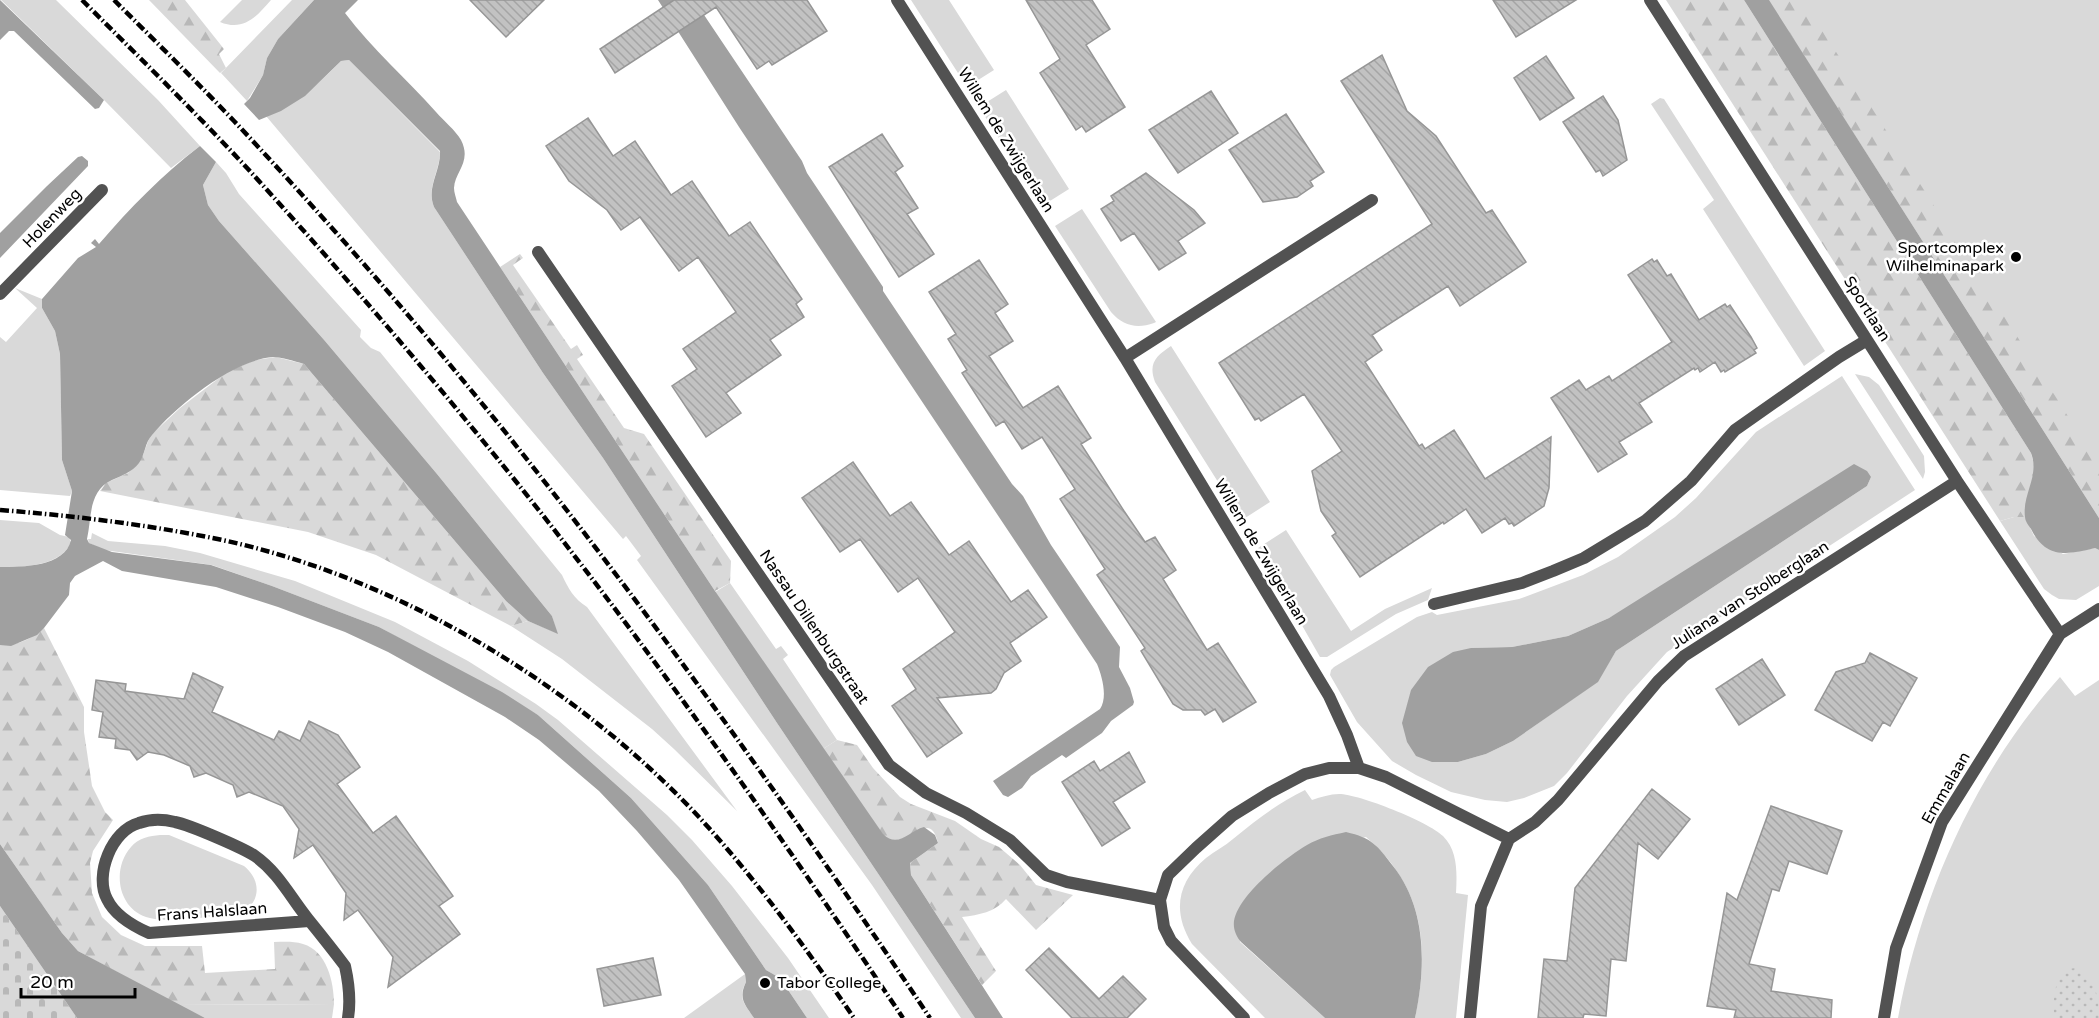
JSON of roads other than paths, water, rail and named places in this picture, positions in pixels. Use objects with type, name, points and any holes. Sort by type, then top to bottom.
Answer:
[{"type":"street","name":"Willem de Zwijgerlaan","points":[[897,0],[1125,358],[1329,696],[1359,768]]},
{"type":"street","name":"Sportlaan","points":[[1650,0],[1957,481],[2060,634]]},
{"type":"street","name":"Holenweg","points":[[0,294],[102,190]]},
{"type":"street","points":[[1125,358],[1372,200]]},
{"type":"street","name":"Nassau Dillenburgstraat","points":[[538,252],[889,765],[926,794],[966,813],[1010,840],[1046,875],[1067,882],[1160,900]]},
{"type":"street","points":[[1434,604],[1521,583],[1553,571],[1584,558],[1645,522],[1690,481],[1735,430],[1867,340]]},
{"type":"street","name":"Juliana van Stolberglaan","points":[[1509,838],[1535,822],[1558,800],[1658,681],[1684,656],[1957,481]]},
{"type":"street","name":"Emmalaan","points":[[1884,1018],[1896,948],[1942,822],[2060,634],[2099,609]]},
{"type":"street","points":[[1245,1018],[1171,941],[1164,927],[1160,900],[1168,875],[1232,816],[1269,792],[1305,774],[1329,768],[1359,768],[1386,777],[1509,838],[1482,906],[1470,1018]]},
{"type":"street","name":"Frans Halslaan","points":[[309,921],[149,933],[131,925],[117,913],[106,898],[103,878],[106,858],[114,842],[124,830],[137,823],[155,820],[176,822],[254,855],[272,870],[345,966],[351,1005],[348,1018]]},
{"type":"railway","points":[[82,0],[207,126],[283,207],[385,324],[518,484],[668,680],[811,882],[903,1018]]},
{"type":"railway","points":[[114,0],[219,106],[303,196],[371,272],[502,428],[614,572],[722,718],[828,867],[930,1018]]},
{"type":"railway","points":[[0,510],[85,518],[171,530],[227,541],[292,559],[357,582],[421,611],[482,644],[542,682],[598,724],[650,768],[698,816],[780,914],[854,1018]]},
{"type":"place","name":"Sportcomplex Wilhelminapark","points":[[2016,257]]},
{"type":"place","name":"Tabor College","points":[[765,983]]}]
